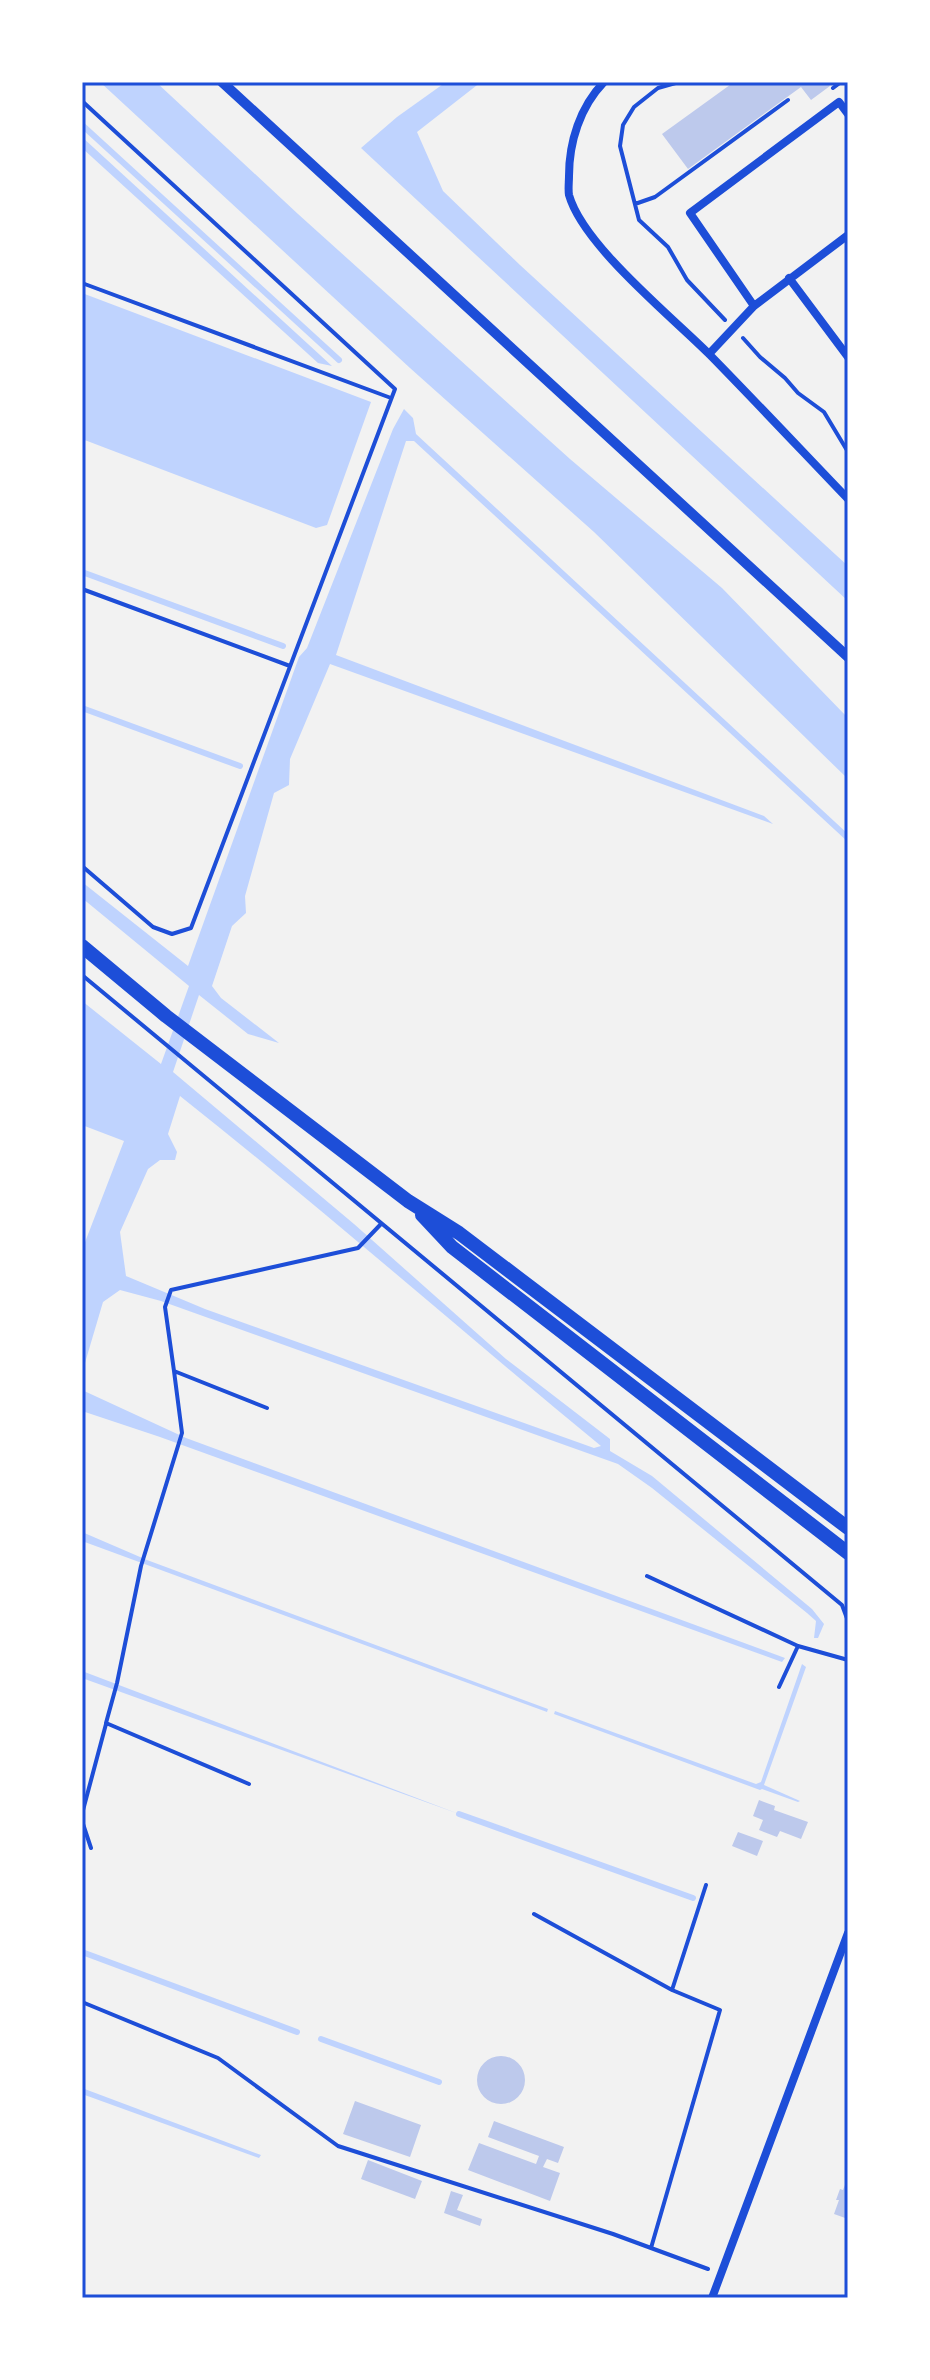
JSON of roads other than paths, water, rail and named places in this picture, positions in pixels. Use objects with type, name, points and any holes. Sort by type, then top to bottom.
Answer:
[{"type":"highway","points":[[82,946],[166,1016],[408,1201],[459,1233],[848,1528]]},
{"type":"highway","points":[[408,1201],[452,1247],[848,1553]]},
{"type":"street","points":[[222,82],[848,657]]},
{"type":"street","points":[[604,82],[580,119],[569,153],[569,193],[584,226],[615,263],[709,354],[848,499]]},
{"type":"street","points":[[754,306],[690,213],[839,102],[848,114]]},
{"type":"street","points":[[709,354],[754,306],[848,235]]},
{"type":"street","points":[[789,278],[848,357]]},
{"type":"street","points":[[712,2298],[848,1933]]},
{"type":"water","points":[[100,82],[156,82],[570,459],[722,588],[848,718],[848,779],[594,532],[410,368]]},
{"type":"water","points":[[446,82],[481,82],[417,132],[443,191],[848,566],[848,601],[361,148],[397,117]]},
{"type":"water","points":[[82,137],[332,366],[318,363],[82,148]]},
{"type":"water","points":[[82,293],[371,402],[327,525],[316,528],[82,439]]},
{"type":"water","points":[[404,409],[413,418],[416,434],[848,834],[848,842],[414,441],[406,441],[336,655],[764,816],[773,824],[330,664],[290,759],[289,785],[274,793],[245,896],[246,913],[232,926],[212,986],[221,998],[279,1043],[248,1034],[199,995],[173,1072],[354,1224],[506,1359],[610,1439],[610,1451],[652,1476],[812,1609],[824,1624],[818,1638],[814,1638],[816,1621],[807,1613],[618,1464],[161,1301],[120,1290],[103,1302],[82,1373],[82,1250],[124,1141],[82,1125],[82,1001],[161,1064],[189,986],[82,898],[82,882],[188,966],[299,657],[307,648],[393,429]],"holes":[[[180,1096],[339,1226],[601,1446],[594,1448],[205,1309],[126,1276],[120,1232],[148,1169],[160,1160],[175,1160],[177,1152],[168,1134]]]},
{"type":"water","points":[[82,1390],[186,1438],[785,1658],[782,1662],[82,1411]]},
{"type":"water","points":[[82,1532],[147,1560],[548,1709],[547,1712],[82,1541]]},
{"type":"water","points":[[802,1664],[806,1667],[764,1785],[798,1802],[554,1714],[555,1711],[756,1784],[761,1782]]},
{"type":"water","points":[[82,1671],[459,1814],[82,1678]]},
{"type":"water","points":[[82,2088],[261,2155],[259,2158],[82,2094]]},
{"type":"waterway","points":[[82,125],[339,360]]},
{"type":"waterway","points":[[82,572],[283,646]]},
{"type":"waterway","points":[[82,708],[240,766]]},
{"type":"waterway","points":[[459,1814],[693,1898]]},
{"type":"waterway","points":[[82,1952],[297,2032]]},
{"type":"waterway","points":[[321,2039],[439,2082]]}]
